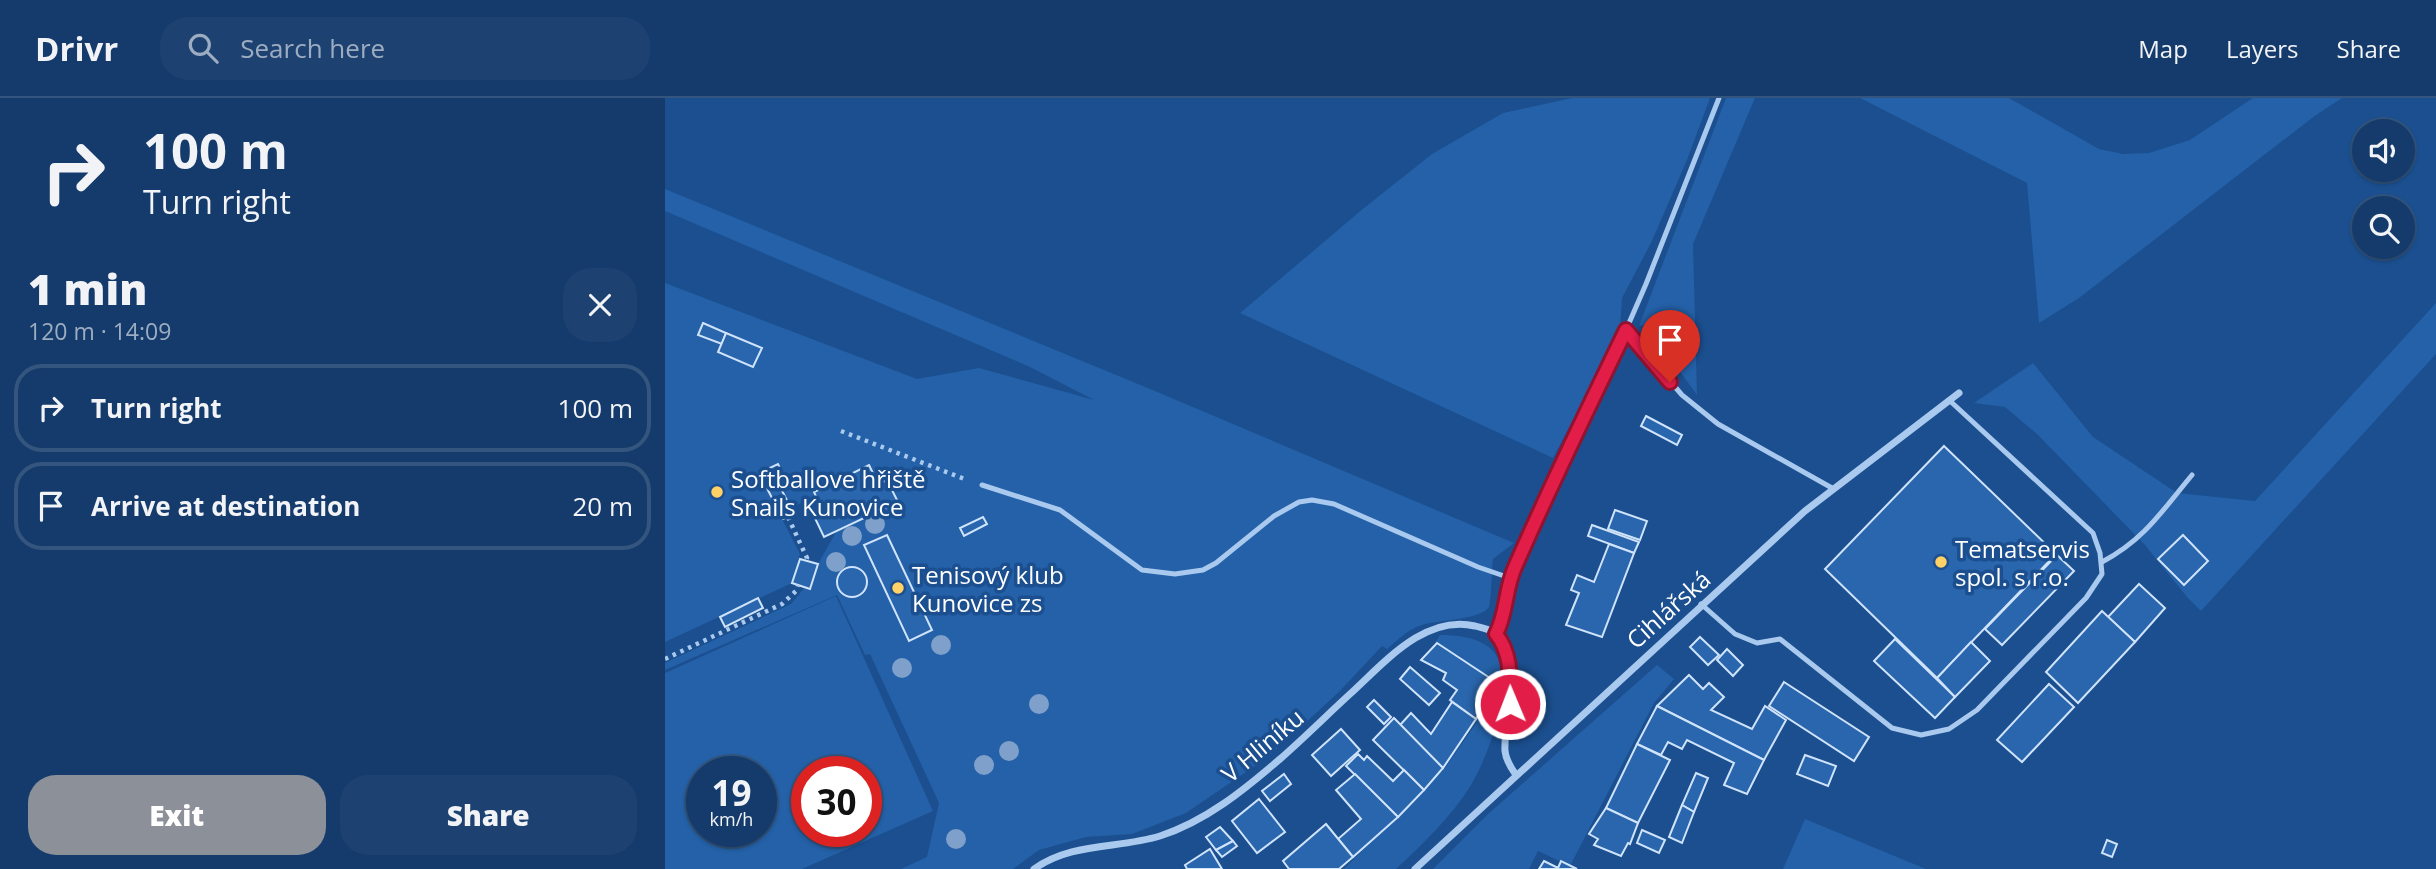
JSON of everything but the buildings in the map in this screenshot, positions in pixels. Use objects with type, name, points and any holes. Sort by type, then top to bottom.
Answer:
[{"type":"street","name":"Cihlářská","points":[[1415,869],[1832,488],[1959,393]]},
{"type":"street","name":"V Hliníku","points":[[1034,869],[1050,858],[1066,852],[1125,844],[1161,835],[1207,816],[1279,760],[1397,651],[1423,635],[1457,624],[1486,628],[1496,634]]},
{"type":"street","points":[[1496,634],[1508,656],[1510,693],[1505,752],[1516,775]]},
{"type":"lane","points":[[1496,634],[1503,616],[1510,578],[1543,501],[1626,330],[1719,98]]},
{"type":"lane","points":[[1626,330],[1682,395],[1718,424],[1832,488]]},
{"type":"lane","points":[[1702,604],[1735,634],[1757,643],[1780,639],[1892,728],[1921,735],[1949,729],[1977,710],[2086,598],[2102,574],[2102,562],[2093,533],[1949,400]]},
{"type":"lane","points":[[2102,562],[2125,550],[2147,529],[2192,475]]},
{"type":"lane","points":[[982,485],[1061,510],[1142,569],[1175,574],[1203,570],[1216,563],[1274,516],[1299,502],[1313,500],[1334,504],[1478,567],[1510,578]]},
{"type":"path","points":[[841,431],[982,485]]},
{"type":"path","points":[[788,517],[806,561]]},
{"type":"path","points":[[665,659],[782,604],[796,591],[798,585]]},
{"type":"shaded area","points":[[1572,98],[1710,98],[1651,243],[1622,298],[1620,330],[1553,458],[1240,313],[1432,154],[1503,113]]},
{"type":"shaded area","points":[[1726,98],[1755,98],[1693,244],[1697,395],[1646,325],[1639,326]]},
{"type":"shaded area","points":[[1860,98],[2009,98],[2099,149],[2123,154],[2149,153],[2190,140],[2253,98],[2342,98],[2316,115],[2079,298],[2039,323],[2027,183]]},
{"type":"shaded area","points":[[665,189],[1155,391],[1514,543],[1493,559],[1489,607],[1477,615],[1417,627],[1387,649],[1382,646],[1339,692],[1268,757],[1186,813],[1132,834],[1086,837],[1039,850],[1013,869],[901,869],[927,857],[939,803],[870,654],[865,655],[837,595],[665,670],[665,663],[791,604],[805,587],[810,589],[818,564],[836,532],[817,494],[780,515],[800,554],[792,583],[665,642],[665,283],[917,379],[979,368],[1094,400],[1030,367],[665,211]]},
{"type":"shaded area","points":[[2436,303],[2436,354],[2201,611],[2145,545],[2037,434],[2005,407],[1974,403],[2033,363],[2093,437],[2177,493],[2255,501]]},
{"type":"shaded area","points":[[836,596],[933,811],[882,834],[882,756],[791,756],[791,847],[852,847],[802,869],[665,869],[665,673]]},
{"type":"shaded area","points":[[1440,635],[1460,636],[1480,642],[1491,649],[1499,661],[1503,677],[1502,696],[1485,756],[1471,785],[1455,808],[1427,840],[1396,869],[1344,869],[1444,769],[1475,725],[1497,682],[1435,643]]},
{"type":"shaded area","points":[[1657,665],[1674,679],[1654,703],[1570,866],[1538,851],[1529,869],[1433,869],[1488,814]]},
{"type":"shaded area","points":[[1805,819],[1926,869],[1783,869]]},
{"type":"place","name":"Softballove hřiště Snails Kunovice","points":[[717,492]]},
{"type":"place","name":"Tematservis spol. s r.o.","points":[[1941,562]]},
{"type":"place","name":"Tenisový klub Kunovice zs","points":[[898,588]]},
{"type":"route","points":[[1510,704],[1508,656],[1496,634],[1503,616],[1510,578],[1543,501],[1626,330],[1670,382]]}]
